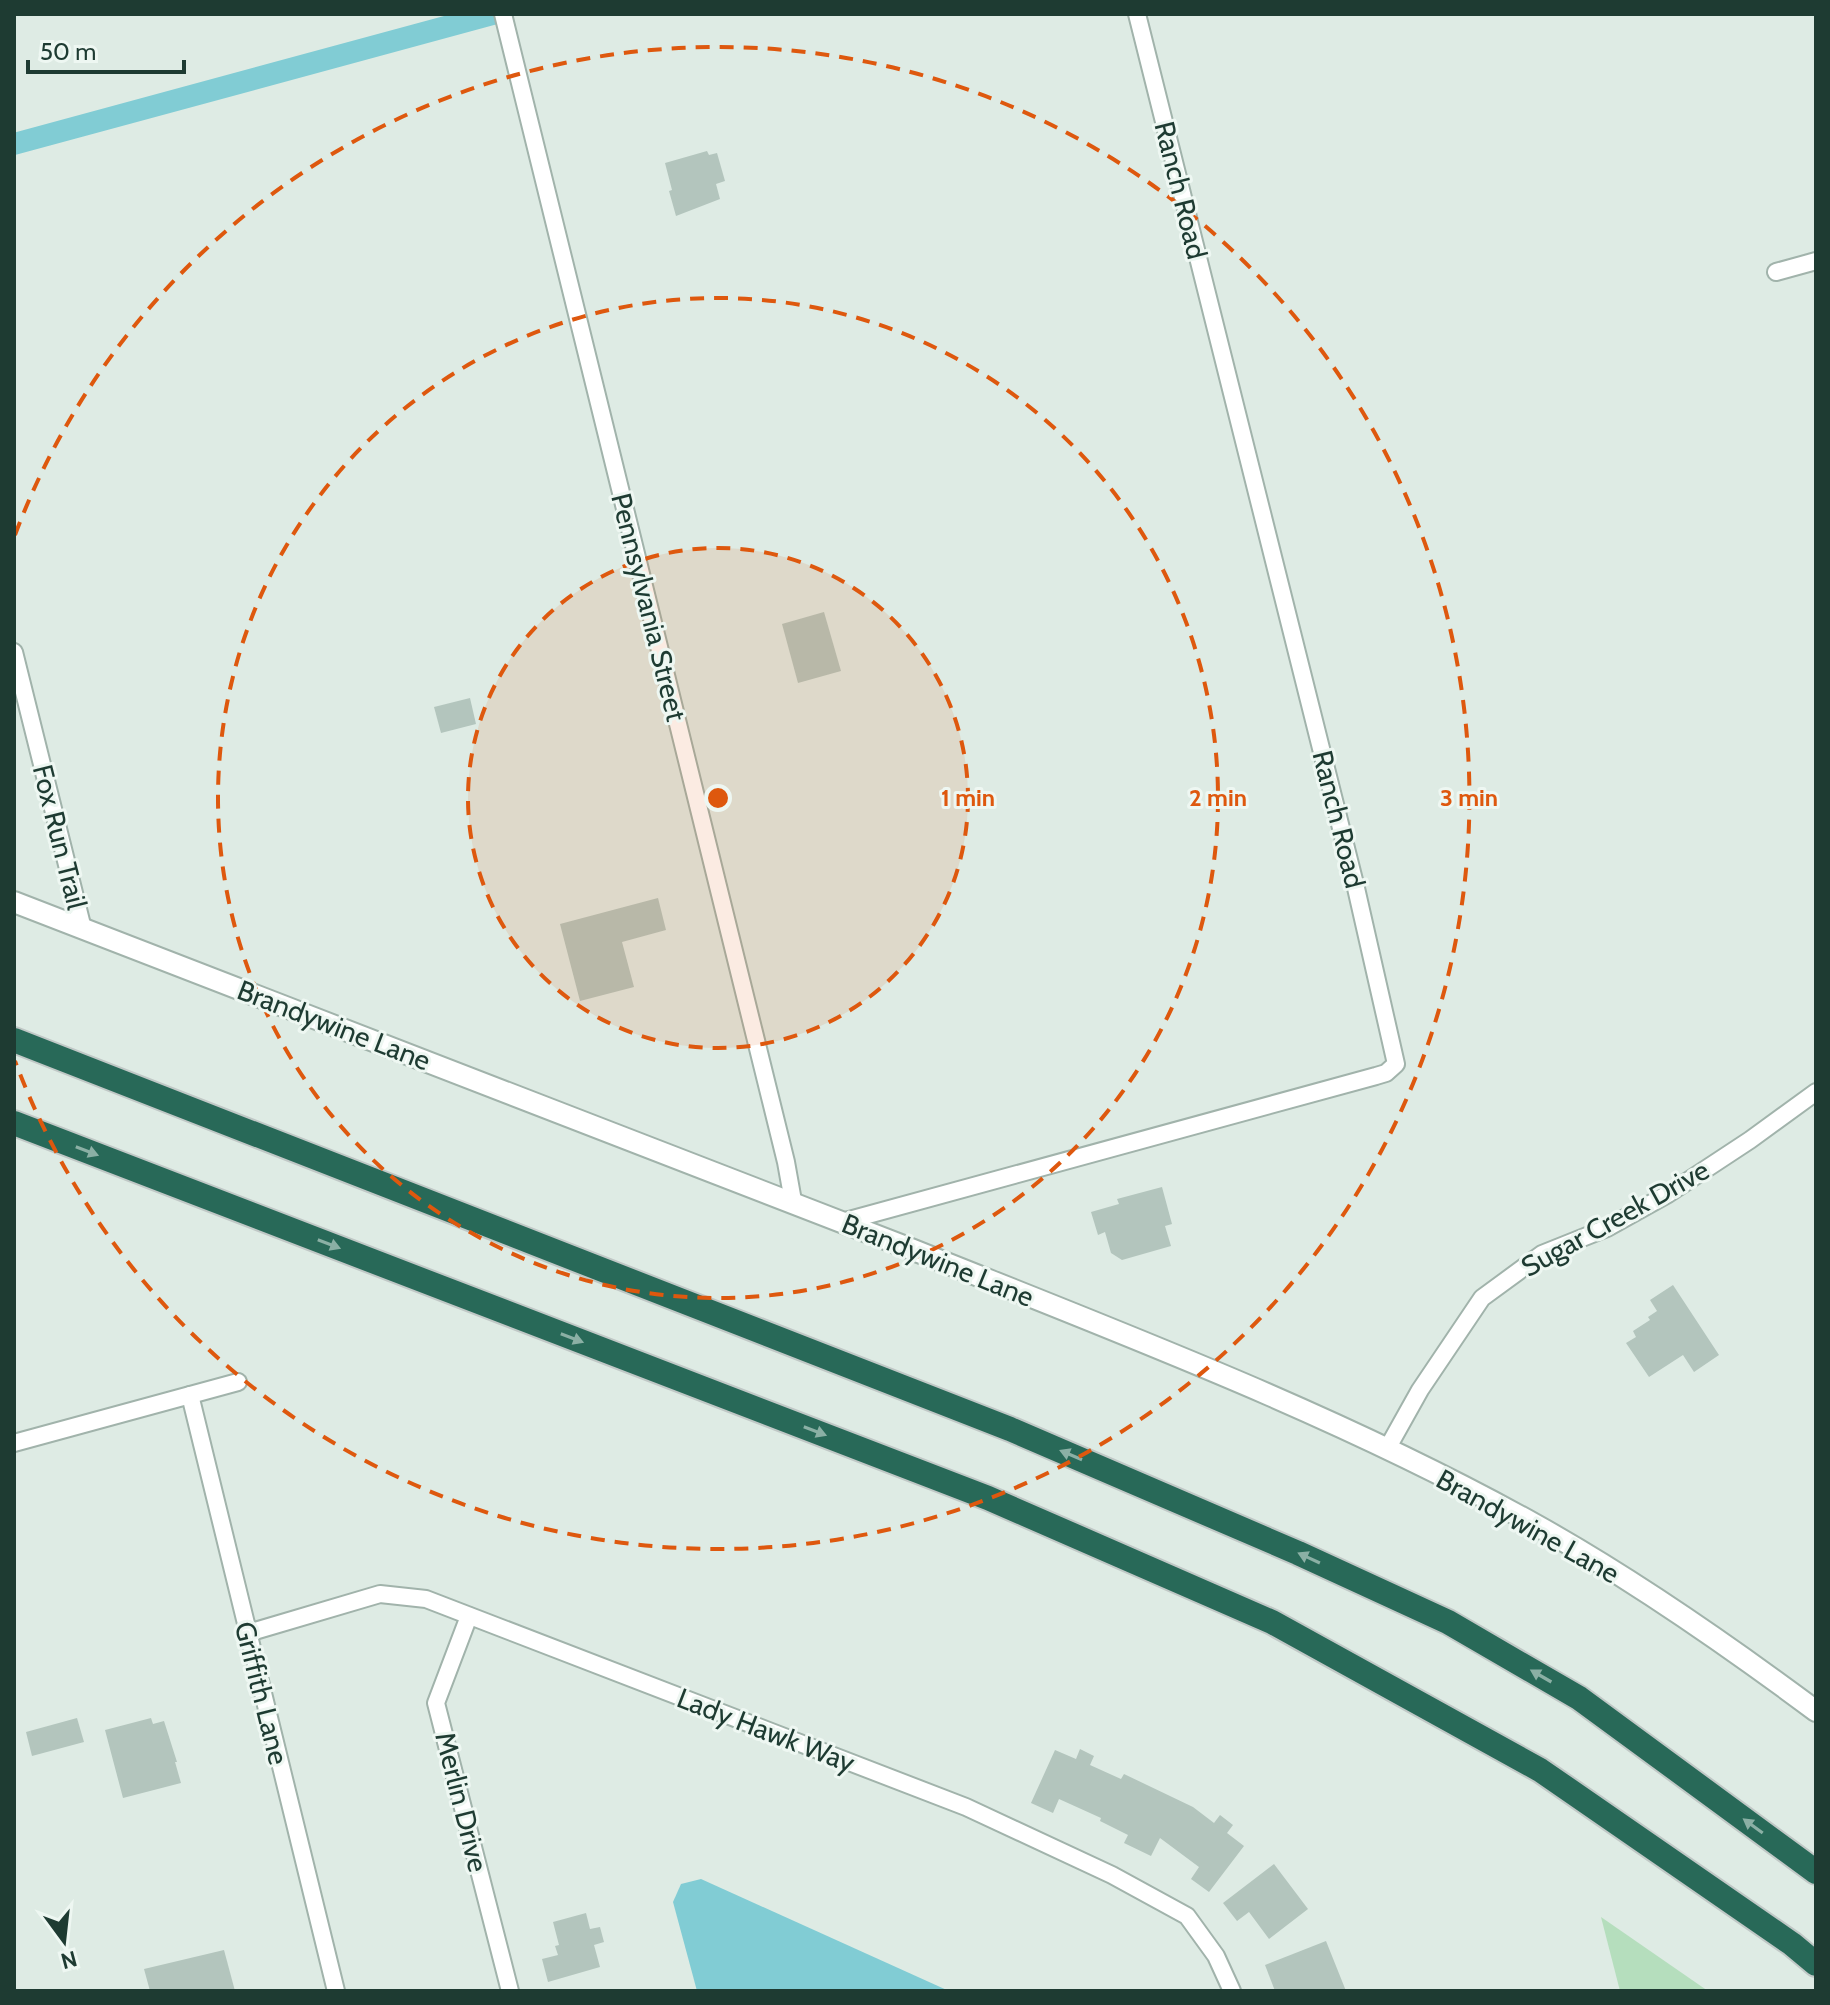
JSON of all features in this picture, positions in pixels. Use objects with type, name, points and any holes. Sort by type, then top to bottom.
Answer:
[{"type":"highway","points":[[14,1040],[1010,1429],[1298,1553],[1448,1622],[1579,1698],[1816,1872]]},
{"type":"highway","points":[[14,1123],[988,1498],[1272,1622],[1540,1770],[1792,1944],[1816,1964]]},
{"type":"street","name":"Pennsylvania Street","points":[[503,14],[786,1162],[793,1201]]},
{"type":"street","name":"Ranch Road","points":[[842,1222],[1376,1076],[1386,1073],[1396,1064],[1349,857],[1137,14]]},
{"type":"street","points":[[1776,272],[1816,261]]},
{"type":"street","name":"Fox Run Trail","points":[[14,652],[83,929]]},
{"type":"street","name":"Brandywine Lane","points":[[14,902],[793,1201],[1159,1348],[1387,1449],[1536,1525],[1709,1632],[1816,1711]]},
{"type":"street","name":"Sugar Creek Drive","points":[[1387,1449],[1420,1390],[1482,1298],[1542,1254],[1607,1228],[1668,1194],[1816,1092]]},
{"type":"street","points":[[14,1443],[238,1382]]},
{"type":"street","name":"Griffith Lane","points":[[190,1395],[336,1991]]},
{"type":"street","name":"Lady Hawk Way","points":[[248,1633],[380,1594],[426,1599],[966,1807],[1112,1875],[1187,1916],[1216,1956],[1232,1991]]},
{"type":"street","name":"Merlin Drive","points":[[469,1616],[436,1703],[510,1991]]},
{"type":"green space","points":[[1601,1917],[1708,1991],[1620,1991]]},
{"type":"water","points":[[701,1879],[949,1991],[697,1991],[673,1902],[681,1884]]},
{"type":"building","points":[[707,151],[709,155],[717,153],[725,181],[716,184],[720,199],[676,216],[665,163]]},
{"type":"building","points":[[824,612],[841,671],[798,683],[782,624]]},
{"type":"building","points":[[470,698],[476,724],[441,733],[434,707]]},
{"type":"building","points":[[658,898],[666,930],[622,942],[634,987],[580,1001],[560,924]]},
{"type":"building","points":[[1162,1187],[1172,1224],[1165,1226],[1171,1246],[1122,1260],[1111,1253],[1105,1232],[1098,1235],[1091,1212],[1119,1204],[1117,1199]]},
{"type":"building","points":[[1673,1285],[1719,1355],[1694,1372],[1683,1355],[1649,1377],[1626,1343],[1636,1337],[1633,1331],[1650,1320],[1648,1317],[1657,1311],[1650,1300]]},
{"type":"building","points":[[77,1718],[84,1742],[32,1756],[26,1732]]},
{"type":"building","points":[[151,1718],[153,1724],[164,1721],[181,1783],[123,1798],[105,1730]]},
{"type":"building","points":[[1080,1749],[1094,1756],[1090,1765],[1121,1779],[1124,1774],[1193,1807],[1214,1823],[1220,1815],[1233,1825],[1227,1833],[1244,1846],[1209,1892],[1191,1879],[1199,1867],[1160,1838],[1151,1856],[1124,1843],[1128,1835],[1100,1821],[1101,1818],[1059,1799],[1053,1813],[1031,1803],[1055,1750],[1076,1759]]},
{"type":"building","points":[[1274,1864],[1308,1909],[1269,1939],[1249,1912],[1237,1921],[1223,1903]]},
{"type":"building","points":[[586,1913],[590,1929],[600,1927],[604,1942],[594,1945],[600,1967],[548,1982],[542,1959],[558,1955],[555,1946],[559,1945],[553,1922]]},
{"type":"building","points":[[1326,1941],[1346,1991],[1275,1991],[1265,1965]]},
{"type":"building","points":[[224,1950],[235,1991],[150,1991],[144,1969]]},
{"type":"waterway","points":[[14,144],[493,14]]}]
